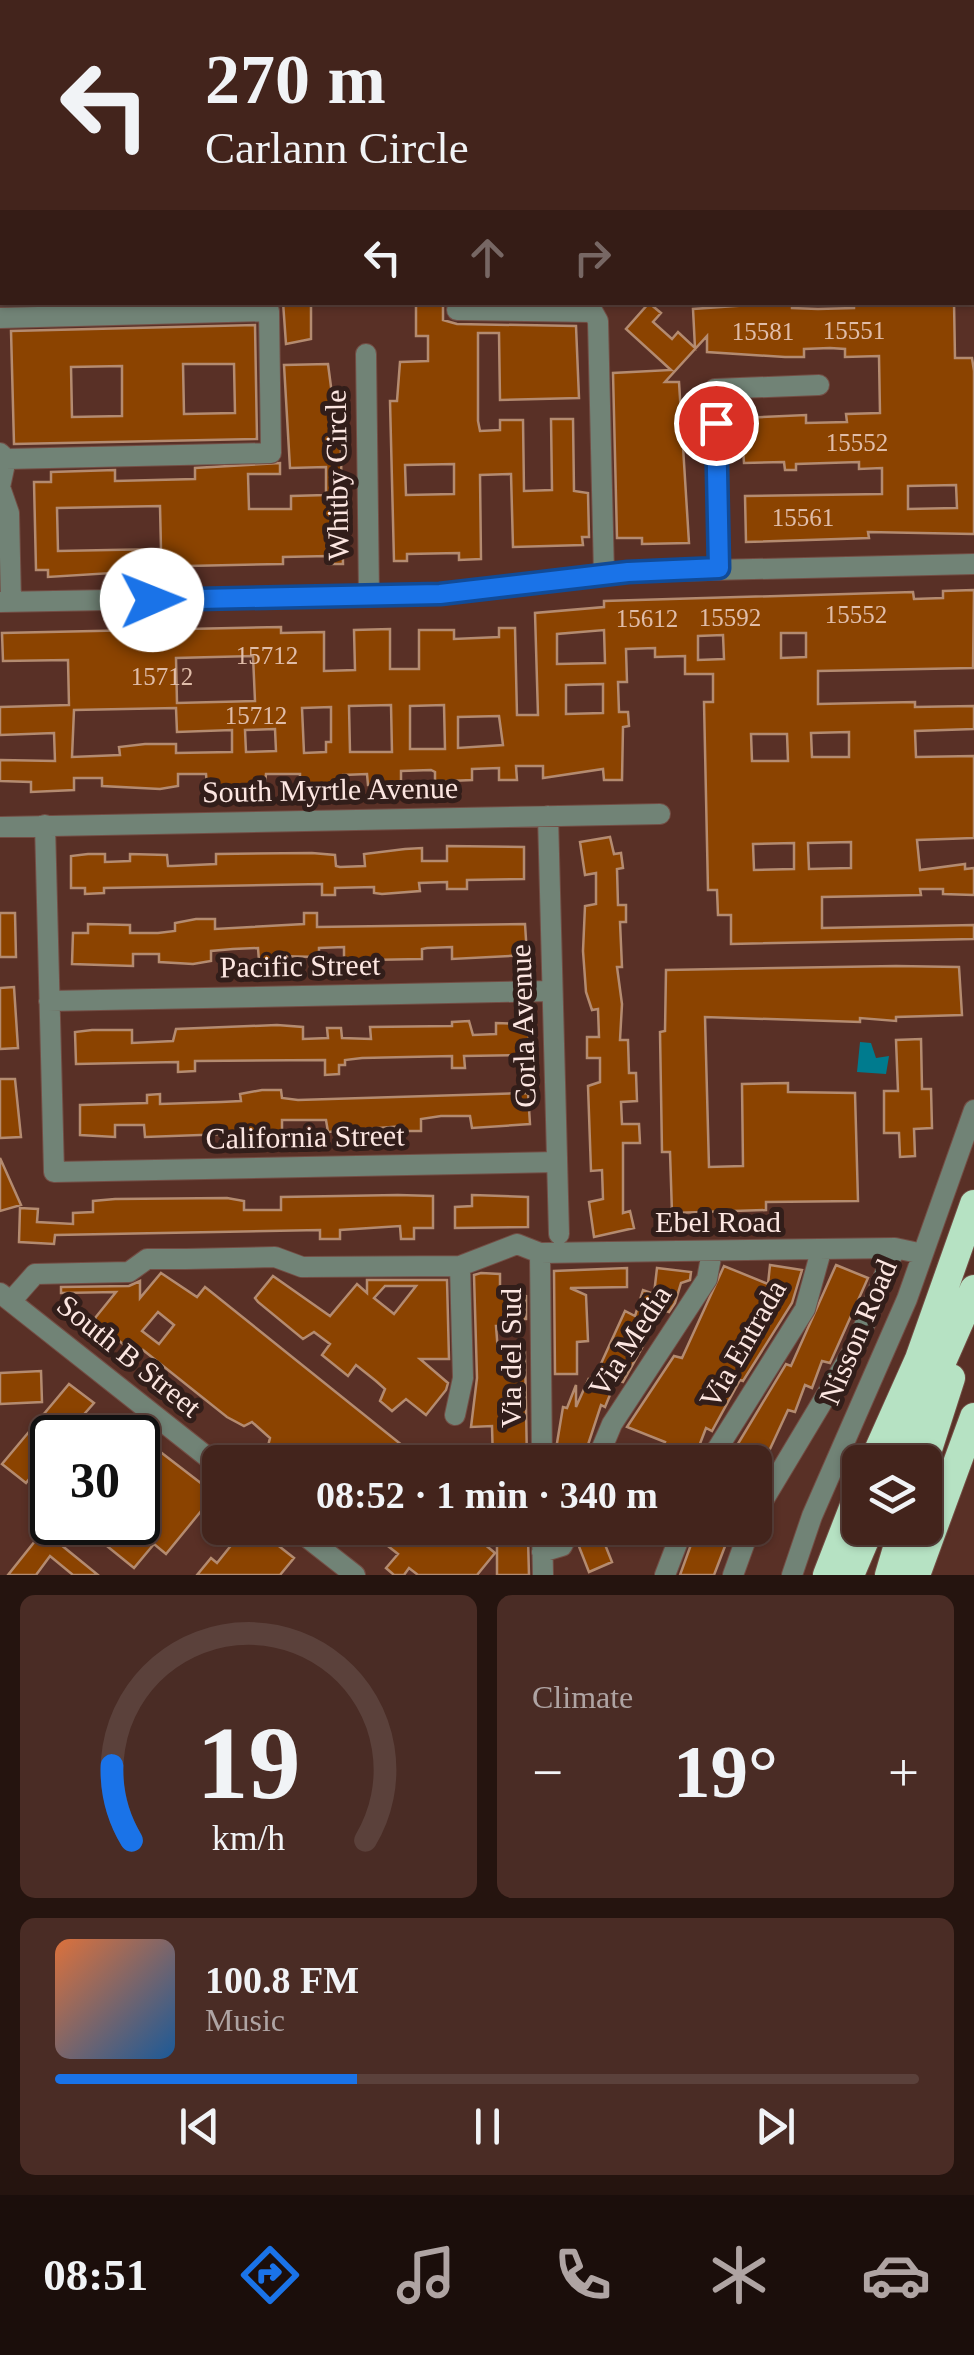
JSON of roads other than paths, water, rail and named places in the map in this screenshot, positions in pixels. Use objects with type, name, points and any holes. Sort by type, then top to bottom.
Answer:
[{"type":"highway","points":[[880,1445],[919,1360],[974,1204]]},
{"type":"highway","points":[[905,1445],[974,1289]]},
{"type":"highway","points":[[930,1445],[974,1310]]},
{"type":"highway","points":[[916,1575],[974,1417]]},
{"type":"highway","points":[[826,1575],[842,1535]]},
{"type":"highway","points":[[850,1575],[863,1545]]},
{"type":"highway","points":[[889,1575],[898,1545]]},
{"type":"street","points":[[457,310],[593,312],[598,321],[604,574]]},
{"type":"street","points":[[0,318],[269,311],[271,453],[3,456],[0,488],[9,513],[6,602],[466,592],[604,574],[974,564]]},
{"type":"street","name":"Whitby Circle","points":[[366,354],[369,595]]},
{"type":"street","points":[[719,568],[715,389],[820,385]]},
{"type":"street","name":"South Myrtle Avenue","points":[[0,827],[660,814]]},
{"type":"street","name":"Corla Avenue","points":[[548,816],[559,1234]]},
{"type":"street","points":[[45,826],[49,1001]]},
{"type":"street","name":"Pacific Street","points":[[49,1001],[552,992]]},
{"type":"street","name":"California Street","points":[[49,1001],[54,1172],[557,1162]]},
{"type":"street","name":"Nisson Road","points":[[792,1575],[923,1254],[974,1110]]},
{"type":"street","name":"Ebel Road","points":[[460,1266],[516,1244],[540,1252],[895,1248],[923,1254]]},
{"type":"street","points":[[772,1486],[857,1344],[895,1248]]},
{"type":"street","name":"Via Entrada","points":[[719,1445],[805,1310],[821,1251]]},
{"type":"street","name":"Via del Sud","points":[[540,1252],[542,1445]]},
{"type":"street","name":"Via Media","points":[[603,1445],[612,1424],[707,1279],[712,1252]]},
{"type":"street","points":[[6,1296],[34,1274],[129,1272],[147,1260],[275,1258],[302,1267],[460,1266],[463,1378],[455,1415]]},
{"type":"street","name":"South B Street","points":[[6,1296],[202,1453]]},
{"type":"street","points":[[317,1545],[355,1575]]},
{"type":"street","points":[[542,1545],[543,1575]]},
{"type":"street","points":[[542,1552],[562,1545]]},
{"type":"street","points":[[665,1575],[676,1545]]},
{"type":"street","points":[[734,1575],[744,1545]]},
{"type":"water","points":[[860,1042],[871,1043],[876,1058],[889,1056],[886,1074],[857,1072]]}]
